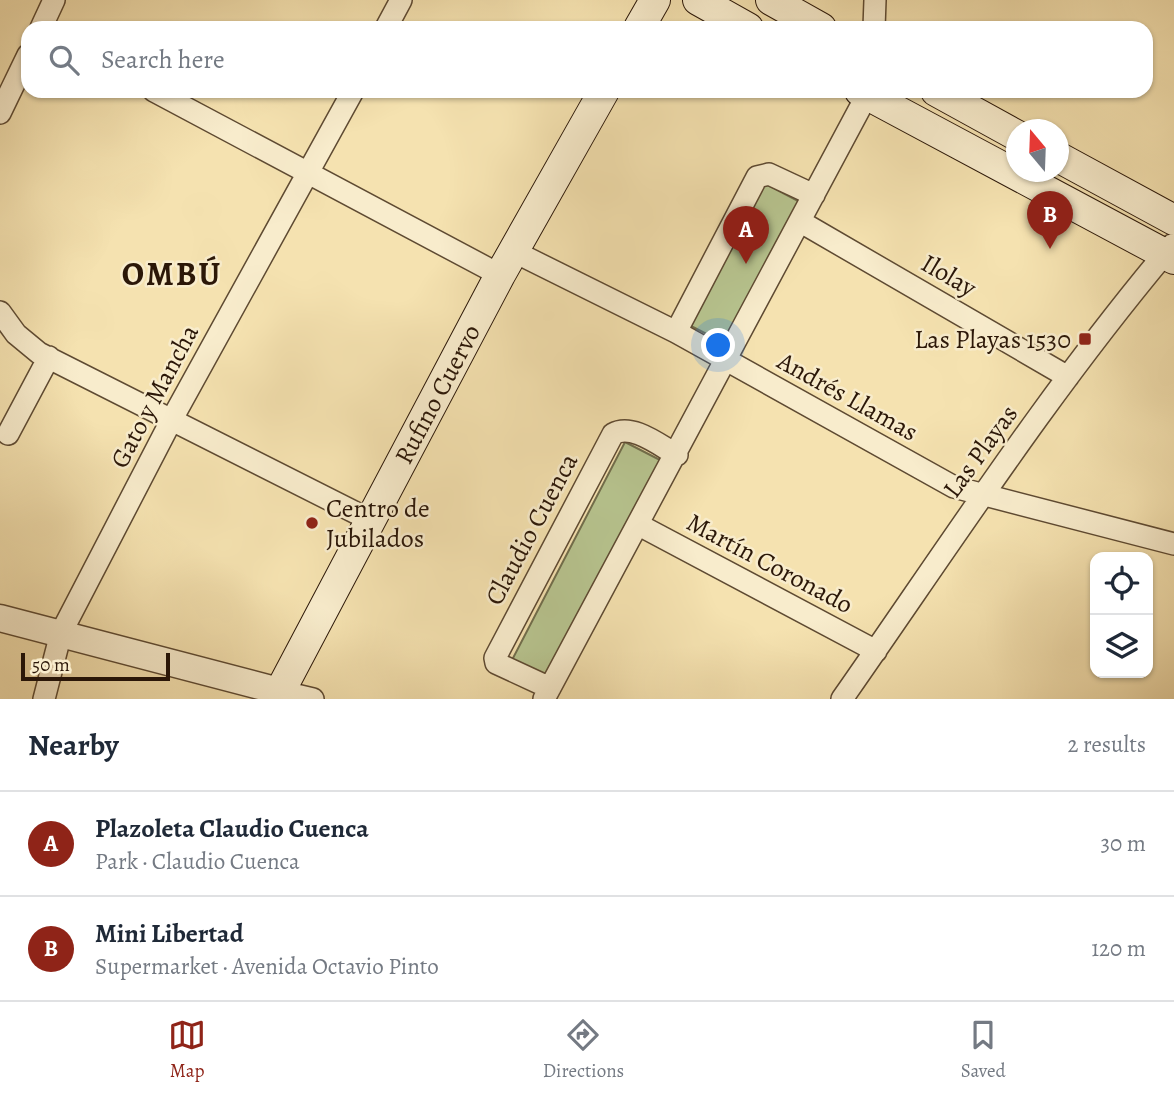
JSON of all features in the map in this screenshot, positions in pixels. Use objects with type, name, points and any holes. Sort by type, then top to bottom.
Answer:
[{"type":"main road","points":[[643,21],[655,0]]},
{"type":"main road","points":[[698,0],[736,21]]},
{"type":"main road","points":[[771,0],[808,21]]},
{"type":"main road","name":"Rufino Cuervo","points":[[277,695],[507,263],[600,98]]},
{"type":"main road","points":[[874,98],[1171,252]]},
{"type":"main road","points":[[949,98],[1006,129]]},
{"type":"main road","points":[[1069,163],[1174,220]]},
{"type":"street","points":[[44,21],[54,0]]},
{"type":"street","points":[[390,21],[401,0]]},
{"type":"street","points":[[874,21],[875,0]]},
{"type":"street","points":[[0,113],[9,73]]},
{"type":"street","name":"Andrés Llamas","points":[[167,98],[308,173],[507,263],[676,332],[954,487],[1174,544]]},
{"type":"street","name":"Gato y Mancha","points":[[44,699],[61,634],[172,419],[349,98]]},
{"type":"street","name":"Claudio Cuenca","points":[[677,455],[631,430],[621,429],[613,434],[495,658],[496,663],[547,693],[639,525],[677,455],[727,362],[801,222],[862,98]]},
{"type":"street","points":[[676,332],[757,177],[769,174],[814,195]]},
{"type":"street","name":"Ilolay","points":[[801,222],[1068,377]]},
{"type":"street","name":"Las Playas","points":[[842,699],[1068,377],[1171,252]]},
{"type":"street","points":[[0,312],[27,344],[49,357],[370,520]]},
{"type":"street","points":[[8,434],[49,357]]},
{"type":"street","name":"Martín Coronado","points":[[639,525],[876,651]]},
{"type":"street","points":[[0,618],[277,695],[313,699]]},
{"type":"green space","points":[[764,183],[802,203],[728,345],[689,325]]},
{"type":"green space","points":[[625,442],[662,461],[549,679],[512,660]]},
{"type":"place","name":"Mini Libertad","points":[[1050,249]]},
{"type":"place","name":"Plazoleta Claudio Cuenca","points":[[746,264]]},
{"type":"place","name":"Las Playas 1530","points":[[1085,339]]},
{"type":"place","name":"Centro de Jubilados","points":[[312,523]]},
{"type":"district","name":"OMBÚ","points":[[172,273]]}]
